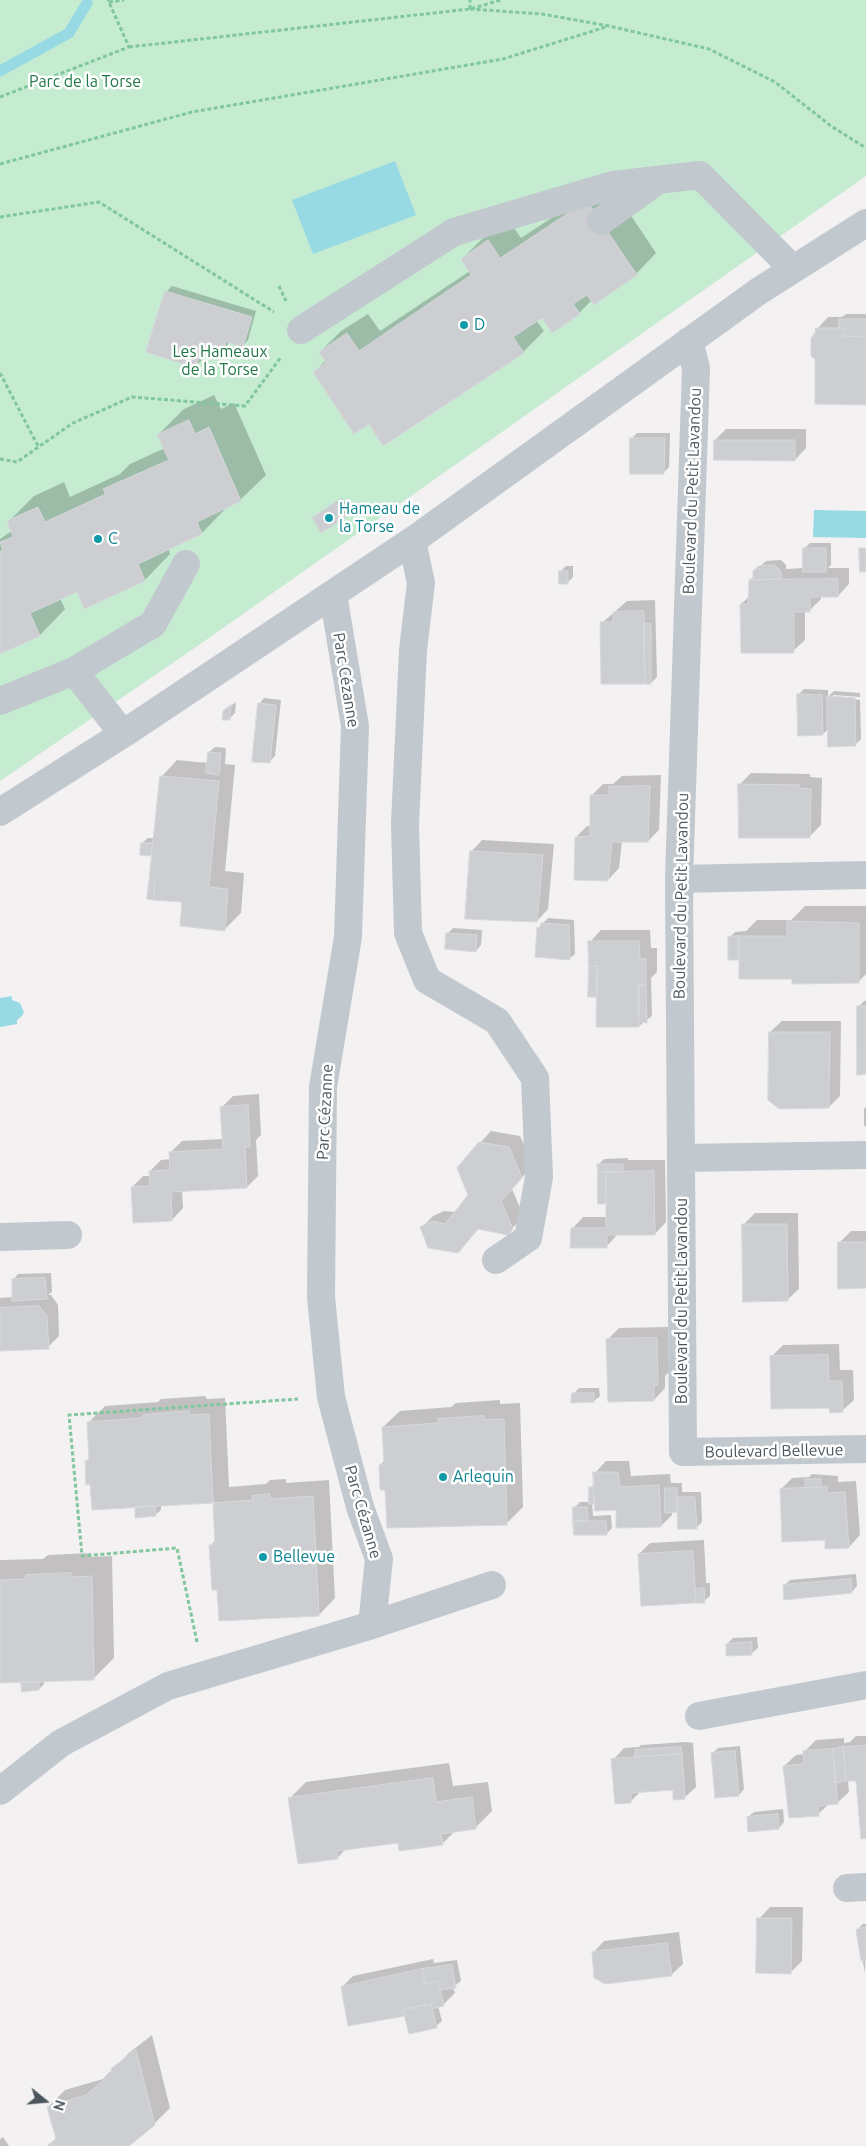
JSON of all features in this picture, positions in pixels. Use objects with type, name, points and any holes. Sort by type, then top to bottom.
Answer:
[{"type":"street","points":[[301,330],[454,232],[612,185],[700,175],[793,269]]},
{"type":"street","points":[[601,221],[659,180]]},
{"type":"street","points":[[0,812],[123,734],[412,541],[689,341],[793,269],[866,223]]},
{"type":"street","name":"Boulevard du Petit Lavandou","points":[[682,1452],[679,880],[696,368],[689,341]]},
{"type":"street","points":[[412,541],[421,583],[414,650],[405,824],[408,933],[427,980],[497,1021],[535,1078],[539,1177],[528,1238],[496,1260]]},
{"type":"street","points":[[0,701],[74,670],[153,624],[186,564]]},
{"type":"street","name":"Parc Cézanne","points":[[333,594],[355,726],[348,936],[323,1087],[321,1296],[332,1397],[360,1507],[379,1559],[372,1625]]},
{"type":"street","points":[[74,670],[123,734]]},
{"type":"street","points":[[679,880],[866,875]]},
{"type":"street","points":[[681,1158],[866,1155]]},
{"type":"street","points":[[0,1237],[68,1235]]},
{"type":"street","name":"Boulevard Bellevue","points":[[682,1452],[866,1449]]},
{"type":"street","points":[[0,1791],[61,1743],[168,1686],[372,1625],[492,1585]]},
{"type":"street","points":[[698,1716],[866,1685]]},
{"type":"path","points":[[124,0],[109,1],[129,47]]},
{"type":"path","points":[[470,0],[470,9]]},
{"type":"path","points":[[0,97],[129,47],[470,9],[501,0]]},
{"type":"path","points":[[470,9],[542,14],[610,26],[709,49],[775,82],[830,126],[866,148]]},
{"type":"path","points":[[0,164],[192,112],[503,59],[610,26]]},
{"type":"path","points":[[0,217],[99,202],[301,330]]},
{"type":"path","points":[[279,286],[301,330]]},
{"type":"path","points":[[0,459],[17,462],[73,423],[132,397],[244,406],[301,330]]},
{"type":"path","points":[[0,373],[38,446]]},
{"type":"path","points":[[204,1675],[177,1548],[82,1556],[69,1415],[332,1397]]},
{"type":"green space","name":"Les Hameaux de la Torse","points":[[0,0],[866,0],[866,176],[196,647],[0,781]]},
{"type":"water","points":[[395,161],[416,215],[313,254],[292,200]]},
{"type":"water","points":[[814,510],[866,511],[866,538],[813,537]]},
{"type":"water","points":[[12,996],[12,1000],[20,1003],[24,1012],[17,1020],[17,1024],[0,1027],[0,998]]},
{"type":"building","name":"D","points":[[587,201],[637,275],[594,305],[587,295],[573,304],[580,314],[552,333],[542,318],[513,337],[524,353],[383,446],[369,424],[354,434],[313,372],[326,363],[319,352],[347,333],[359,351],[471,275],[461,259],[488,240],[500,258]]},
{"type":"building","points":[[165,291],[252,317],[243,347],[226,342],[222,354],[201,348],[196,368],[146,352]]},
{"type":"building","points":[[839,319],[866,319],[866,337],[843,336],[844,328],[839,328]]},
{"type":"building","points":[[816,328],[844,328],[843,336],[866,337],[866,405],[815,404],[815,359],[811,356],[811,338]]},
{"type":"building","name":"C","points":[[189,420],[195,434],[209,427],[241,501],[197,522],[202,534],[138,564],[145,581],[84,609],[77,592],[30,613],[40,636],[0,654],[0,552],[3,550],[0,542],[13,537],[7,521],[38,507],[45,522],[106,494],[103,489],[169,460],[157,435]]},
{"type":"building","points":[[630,438],[665,438],[664,474],[630,474]]},
{"type":"building","points":[[714,440],[795,440],[795,461],[714,460]]},
{"type":"building","name":"Hameau de la Torse","points":[[336,502],[346,517],[321,533],[312,518]]},
{"type":"building","points":[[803,548],[826,548],[826,572],[803,572]]},
{"type":"building","points":[[859,548],[866,548],[866,572],[860,572]]},
{"type":"building","points":[[775,565],[781,571],[781,579],[753,580],[753,571],[759,566]]},
{"type":"building","points":[[559,571],[568,571],[568,584],[559,584]]},
{"type":"building","points":[[838,579],[838,597],[810,597],[810,612],[794,612],[794,653],[741,653],[740,604],[748,604],[749,580]]},
{"type":"building","points":[[644,611],[645,684],[601,684],[600,622],[613,622],[614,612]]},
{"type":"building","points":[[644,623],[651,624],[651,684],[645,684]]},
{"type":"building","points":[[797,694],[822,695],[823,735],[798,736]]},
{"type":"building","points":[[827,696],[855,698],[856,746],[828,747]]},
{"type":"building","points":[[258,703],[276,705],[270,763],[252,762]]},
{"type":"building","points":[[231,705],[230,720],[222,720],[223,711]]},
{"type":"building","points":[[208,752],[221,753],[219,775],[206,773]]},
{"type":"building","points":[[160,776],[219,781],[209,887],[228,889],[225,931],[180,926],[182,902],[153,900],[155,884],[149,883]]},
{"type":"building","points":[[738,784],[800,785],[799,788],[811,789],[810,838],[739,838]]},
{"type":"building","points":[[650,786],[648,842],[612,842],[608,881],[574,880],[575,837],[590,836],[590,795],[609,795],[609,787]]},
{"type":"building","points":[[141,843],[153,843],[151,856],[140,855]]},
{"type":"building","points":[[470,851],[543,855],[537,922],[465,919]]},
{"type":"building","points":[[149,883],[155,884],[153,900],[147,899]]},
{"type":"building","points":[[787,921],[859,923],[859,983],[792,984],[792,979],[739,979],[739,936],[787,936]]},
{"type":"building","points":[[541,923],[569,925],[570,960],[535,957],[537,927],[540,928]]},
{"type":"building","points":[[446,933],[477,935],[476,952],[445,949]]},
{"type":"building","points":[[739,936],[739,960],[728,960],[728,937]]},
{"type":"building","points":[[588,941],[639,941],[640,959],[646,959],[646,985],[639,985],[639,1027],[596,1027],[597,966],[589,966]]},
{"type":"building","points":[[589,966],[597,966],[597,997],[588,997]]},
{"type":"building","points":[[639,985],[646,985],[647,1023],[639,1022]]},
{"type":"building","points":[[857,1006],[866,1006],[866,1074],[857,1075]]},
{"type":"building","points":[[769,1032],[830,1032],[829,1108],[779,1109],[768,1100]]},
{"type":"building","points":[[248,1105],[250,1147],[245,1147],[247,1188],[171,1192],[172,1221],[133,1223],[131,1187],[150,1186],[149,1171],[170,1170],[169,1152],[223,1149],[220,1107]]},
{"type":"building","points":[[479,1142],[509,1147],[522,1178],[501,1201],[513,1229],[508,1235],[478,1229],[458,1253],[428,1248],[420,1227],[432,1221],[445,1224],[468,1195],[457,1168]]},
{"type":"building","points":[[597,1164],[623,1164],[623,1172],[598,1172]]},
{"type":"building","points":[[654,1171],[655,1235],[607,1235],[607,1248],[570,1248],[571,1228],[606,1228],[606,1172]]},
{"type":"building","points":[[598,1172],[606,1172],[605,1204],[598,1204]]},
{"type":"building","points":[[742,1224],[787,1224],[788,1301],[743,1302]]},
{"type":"building","points":[[838,1242],[866,1242],[866,1288],[838,1289]]},
{"type":"building","points":[[45,1278],[47,1299],[12,1301],[12,1279]]},
{"type":"building","points":[[39,1306],[47,1316],[49,1349],[0,1351],[0,1308]]},
{"type":"building","points":[[657,1338],[658,1385],[654,1385],[654,1401],[608,1402],[606,1339]]},
{"type":"building","points":[[828,1355],[829,1381],[842,1381],[843,1412],[830,1413],[829,1408],[771,1409],[770,1356]]},
{"type":"building","points":[[572,1393],[594,1393],[594,1402],[571,1403]]},
{"type":"building","points":[[189,1411],[190,1415],[209,1414],[213,1503],[92,1510],[90,1484],[86,1485],[85,1461],[89,1460],[87,1422],[142,1418],[143,1415]]},
{"type":"building","name":"Arlequin","points":[[484,1416],[484,1420],[504,1419],[507,1525],[387,1528],[385,1490],[380,1490],[379,1465],[384,1465],[382,1427],[438,1423],[438,1419]]},
{"type":"building","points":[[593,1472],[618,1472],[620,1487],[659,1485],[661,1527],[616,1528],[616,1510],[595,1511]]},
{"type":"building","points":[[805,1479],[821,1479],[821,1487],[806,1488]]},
{"type":"building","points":[[589,1487],[593,1487],[594,1504],[589,1504]]},
{"type":"building","points":[[827,1487],[827,1493],[845,1492],[849,1548],[825,1549],[825,1540],[782,1542],[780,1489]]},
{"type":"building","points":[[665,1488],[677,1488],[677,1512],[665,1513]]},
{"type":"building","name":"Bellevue","points":[[270,1494],[270,1499],[313,1496],[319,1616],[219,1621],[217,1590],[212,1590],[209,1545],[215,1545],[213,1503],[253,1500],[252,1496]]},
{"type":"building","points":[[677,1497],[695,1497],[697,1529],[678,1529]]},
{"type":"building","points":[[155,1506],[156,1516],[135,1518],[135,1507]]},
{"type":"building","points":[[573,1507],[587,1507],[588,1521],[573,1521]]},
{"type":"building","points":[[573,1521],[606,1521],[607,1535],[574,1535]]},
{"type":"building","points":[[693,1551],[696,1603],[641,1606],[638,1554]]},
{"type":"building","points":[[71,1573],[71,1577],[92,1576],[94,1680],[0,1683],[0,1580],[25,1579],[26,1575]]},
{"type":"building","points":[[851,1579],[852,1593],[784,1600],[783,1585]]},
{"type":"building","points":[[704,1588],[705,1603],[696,1603],[695,1589]]},
{"type":"building","points":[[752,1642],[752,1655],[726,1656],[726,1644]]},
{"type":"building","points":[[21,1682],[39,1682],[39,1690],[22,1692]]},
{"type":"building","points":[[866,1746],[866,1838],[861,1839],[856,1781],[846,1781],[843,1747]]},
{"type":"building","points":[[681,1747],[682,1754],[635,1757],[635,1750]]},
{"type":"building","points":[[843,1747],[846,1781],[835,1783],[833,1749]]},
{"type":"building","points":[[833,1749],[838,1804],[818,1806],[819,1816],[789,1818],[783,1766],[804,1764],[803,1751]]},
{"type":"building","points":[[735,1751],[739,1796],[715,1798],[711,1753]]},
{"type":"building","points":[[682,1754],[685,1799],[673,1800],[673,1790],[631,1793],[631,1803],[615,1804],[611,1759]]},
{"type":"building","points":[[433,1778],[436,1802],[472,1797],[476,1829],[441,1834],[443,1845],[399,1851],[398,1843],[337,1851],[338,1859],[298,1864],[288,1798]]},
{"type":"building","points":[[778,1814],[779,1829],[748,1832],[747,1817]]},
{"type":"building","points":[[757,1918],[792,1918],[791,1974],[756,1973]]},
{"type":"building","points":[[866,1927],[866,1960],[861,1961],[856,1930]]},
{"type":"building","points":[[667,1943],[672,1976],[605,1984],[594,1978],[592,1952]]},
{"type":"building","points":[[452,1965],[456,1988],[440,1990],[438,1981],[425,1984],[422,1969]]},
{"type":"building","points":[[422,1969],[425,1984],[438,1981],[444,2006],[432,2009],[431,2004],[403,2010],[405,2016],[348,2026],[341,1987]]},
{"type":"building","points":[[431,2004],[437,2028],[409,2034],[403,2010]]},
{"type":"building","points":[[136,2050],[155,2125],[129,2146],[47,2146],[56,2139],[47,2107],[86,2095],[112,2073],[111,2069]]},
{"type":"waterway","points":[[0,71],[69,33],[87,3]]},
{"type":"place","name":"D","points":[[464,325]]},
{"type":"place","name":"Hameau de la Torse","points":[[329,518]]},
{"type":"place","name":"C","points":[[98,539]]},
{"type":"place","name":"Arlequin","points":[[443,1477]]},
{"type":"place","name":"Bellevue","points":[[263,1557]]},
{"type":"park label","name":"Parc de la Torse","points":[[85,82]]}]
